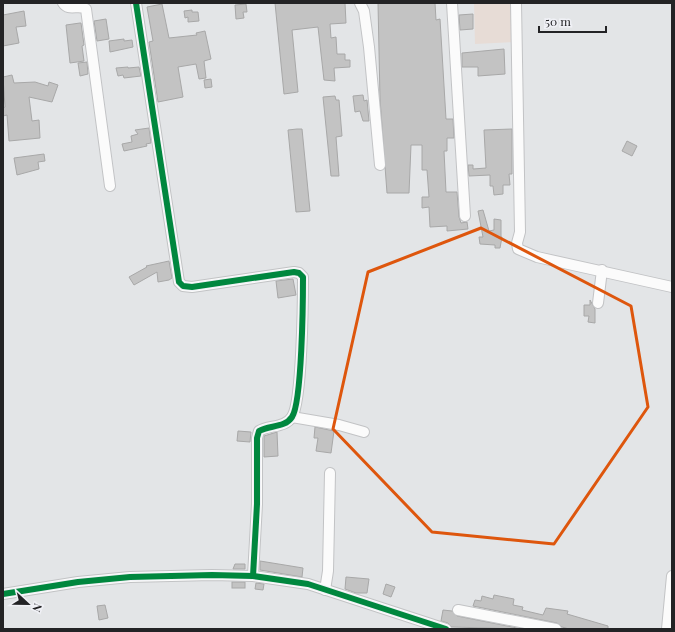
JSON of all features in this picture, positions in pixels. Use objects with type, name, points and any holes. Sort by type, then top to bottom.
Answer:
[{"type":"street","points":[[63,3],[68,7],[83,7],[86,9],[110,186]]},
{"type":"street","points":[[136,3],[179,282],[183,286],[192,287],[294,272],[299,273],[303,277],[303,309],[298,392],[292,417],[285,424],[264,428],[259,431],[257,438],[257,504],[253,576]]},
{"type":"street","points":[[360,3],[364,11],[369,47],[380,165]]},
{"type":"street","points":[[452,3],[465,216]]},
{"type":"street","points":[[516,3],[520,232],[517,243],[518,249],[537,257],[602,270],[672,287]]},
{"type":"street","points":[[598,303],[602,270]]},
{"type":"street","points":[[292,417],[339,425],[364,432]]},
{"type":"street","points":[[325,590],[328,571],[330,473]]},
{"type":"street","points":[[3,594],[78,582],[130,576],[253,576],[308,584],[446,629]]},
{"type":"street","points":[[666,629],[672,576]]},
{"type":"street","points":[[458,610],[556,629]]},
{"type":"highlighted area","points":[[481,228],[631,306],[648,407],[554,544],[432,532],[333,429],[368,272]]},
{"type":"shaded area","points":[[474,3],[515,3],[515,42],[475,44]]},
{"type":"building","points":[[275,3],[345,3],[346,23],[330,24],[331,38],[336,37],[337,54],[345,54],[345,60],[350,60],[350,67],[334,68],[335,81],[324,80],[318,27],[292,30],[298,92],[284,94]]},
{"type":"building","points":[[378,3],[435,3],[436,20],[440,19],[446,119],[453,119],[454,138],[447,138],[447,151],[444,151],[446,192],[457,192],[459,217],[461,223],[467,222],[468,229],[447,231],[447,226],[430,227],[429,207],[422,208],[422,197],[429,197],[427,170],[422,170],[422,145],[411,145],[409,193],[387,193],[380,99]]},
{"type":"building","points":[[162,4],[169,38],[197,35],[196,33],[205,31],[211,59],[204,61],[206,78],[199,79],[196,64],[178,67],[183,97],[158,102],[149,42],[153,41],[147,7]]},
{"type":"building","points":[[246,4],[247,12],[243,12],[244,18],[236,19],[235,5]]},
{"type":"building","points":[[192,10],[192,12],[198,12],[199,21],[188,22],[188,17],[185,18],[184,11]]},
{"type":"building","points":[[24,11],[26,26],[16,27],[19,43],[3,46],[3,15]]},
{"type":"building","points":[[473,14],[473,29],[460,30],[459,15]]},
{"type":"building","points":[[106,19],[109,39],[97,41],[94,21]]},
{"type":"building","points":[[81,23],[84,45],[82,46],[84,61],[70,63],[66,25]]},
{"type":"building","points":[[124,39],[124,41],[132,40],[133,47],[110,52],[109,41]]},
{"type":"building","points":[[504,49],[505,74],[478,76],[478,67],[462,67],[462,53]]},
{"type":"building","points":[[87,62],[88,74],[80,76],[78,63]]},
{"type":"building","points":[[139,67],[141,76],[124,78],[123,75],[118,76],[116,68]]},
{"type":"building","points":[[12,75],[14,83],[35,82],[48,86],[49,82],[58,85],[52,102],[29,97],[32,121],[39,120],[40,138],[9,141],[7,115],[3,116],[3,108],[5,107],[3,77]]},
{"type":"building","points":[[211,79],[212,87],[205,88],[204,80]]},
{"type":"building","points":[[363,95],[364,101],[367,100],[369,121],[363,121],[360,111],[355,112],[353,96]]},
{"type":"building","points":[[335,96],[336,100],[339,100],[342,136],[336,137],[339,176],[331,176],[323,97]]},
{"type":"building","points":[[149,128],[151,143],[146,144],[147,146],[124,151],[122,144],[132,142],[131,136],[138,134],[135,130]]},
{"type":"building","points":[[302,129],[310,211],[296,212],[288,130]]},
{"type":"building","points":[[512,129],[512,174],[509,174],[510,185],[503,185],[503,194],[494,195],[493,186],[490,186],[490,175],[469,176],[468,165],[473,165],[473,169],[486,168],[484,130]]},
{"type":"building","points":[[627,141],[637,146],[632,156],[622,151]]},
{"type":"building","points":[[44,154],[45,161],[38,162],[39,169],[17,175],[14,158]]},
{"type":"building","points":[[483,210],[489,231],[494,230],[494,219],[501,220],[502,237],[500,248],[495,248],[495,245],[480,244],[479,237],[483,237],[478,211]]},
{"type":"building","points":[[169,261],[172,278],[169,280],[158,282],[157,272],[134,285],[129,277],[147,267],[146,266]]},
{"type":"building","points":[[293,279],[296,295],[278,298],[276,281]]},
{"type":"building","points":[[590,300],[595,309],[595,323],[588,322],[589,316],[584,316],[584,305],[590,305]]},
{"type":"building","points":[[315,427],[334,431],[331,453],[316,451],[318,438],[314,438]]},
{"type":"building","points":[[238,431],[251,432],[250,442],[237,441]]},
{"type":"building","points":[[277,432],[278,456],[264,457],[264,436]]},
{"type":"building","points":[[260,561],[303,568],[302,577],[260,570]]},
{"type":"building","points":[[235,564],[245,564],[245,569],[233,569]]},
{"type":"building","points":[[346,577],[369,579],[367,593],[356,593],[345,589]]},
{"type":"building","points":[[232,582],[245,582],[245,588],[232,588]]},
{"type":"building","points":[[256,583],[264,584],[263,590],[255,589]]},
{"type":"building","points":[[386,584],[395,587],[391,597],[383,594]]},
{"type":"building","points":[[494,595],[514,599],[513,605],[523,607],[522,610],[543,615],[546,608],[568,611],[567,614],[608,626],[608,629],[569,629],[562,627],[557,623],[473,606],[475,600],[481,601],[482,596],[493,599]]},
{"type":"building","points":[[105,605],[108,618],[99,620],[97,606]]},
{"type":"building","points":[[443,610],[452,611],[457,616],[522,629],[452,627],[448,623],[441,621]]},
{"type":"cycle path","points":[[136,3],[179,282],[183,286],[192,287],[294,272],[299,273],[303,277],[300,372],[295,408],[289,421],[281,425],[259,431],[257,438],[257,504],[253,576]]},
{"type":"cycle path","points":[[3,594],[78,582],[130,577],[212,575],[253,576],[308,584],[446,629]]}]
